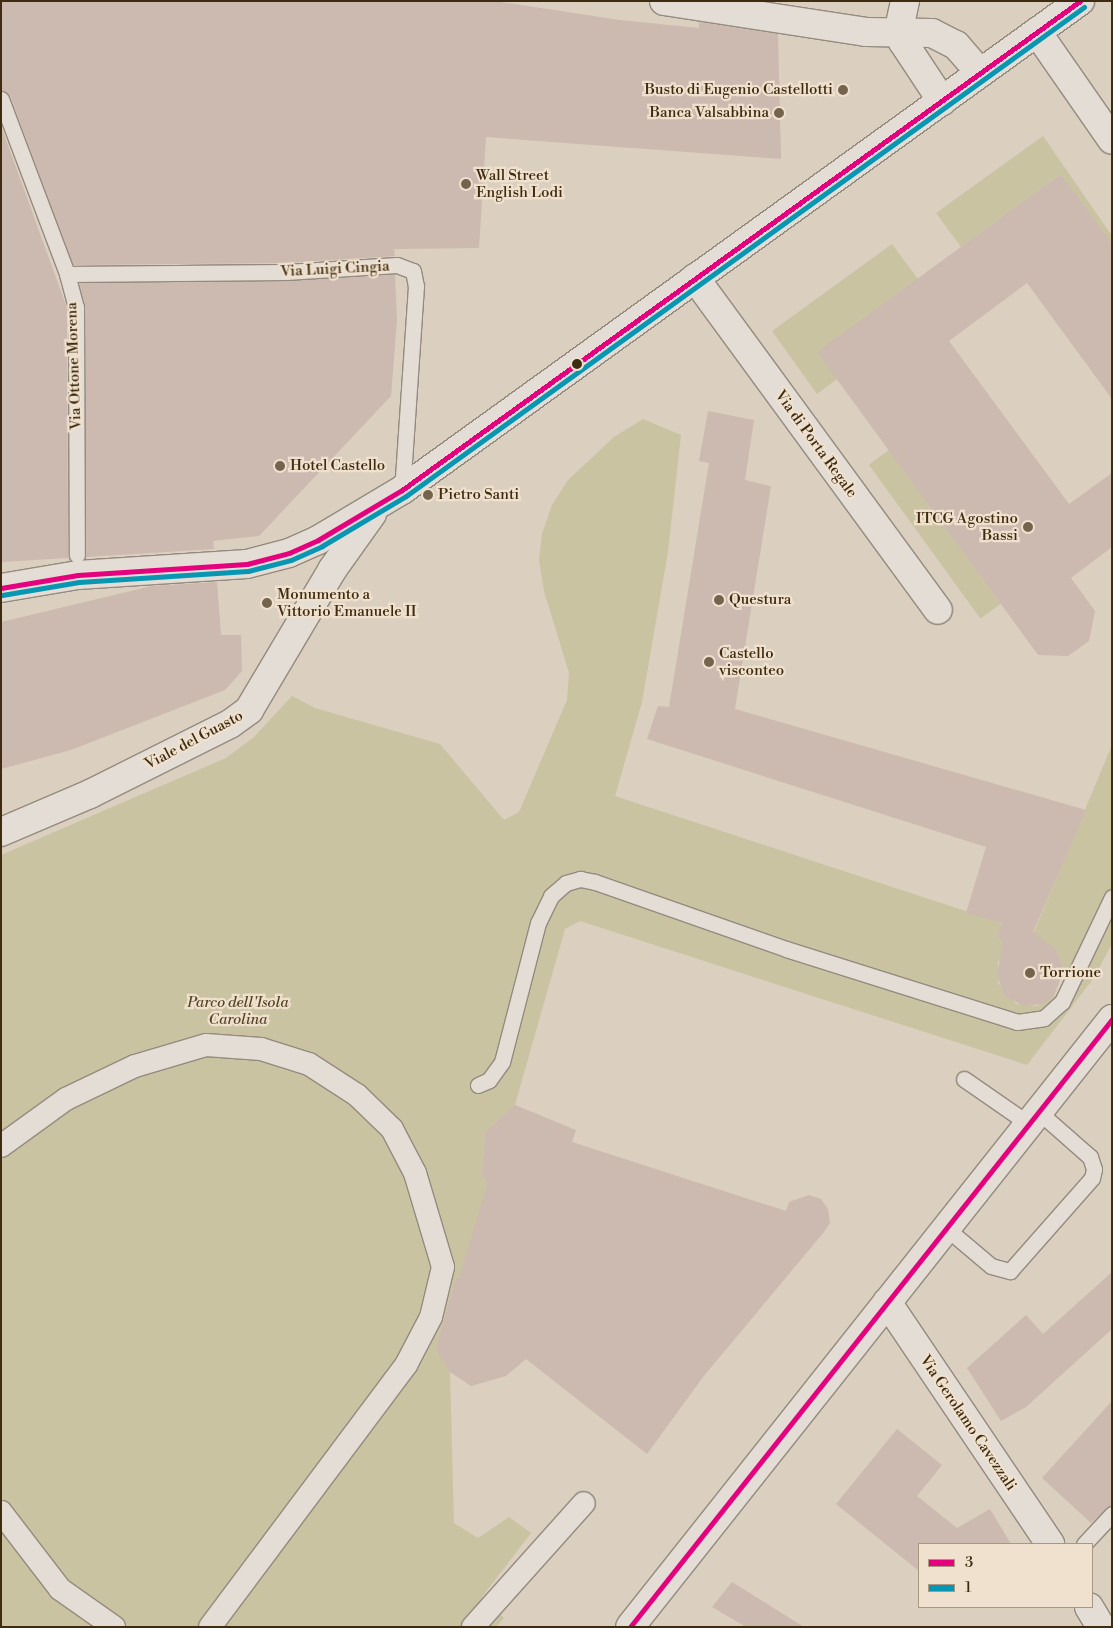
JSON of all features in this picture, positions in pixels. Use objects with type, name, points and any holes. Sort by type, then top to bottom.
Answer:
[{"type":"street","points":[[664,1],[866,32],[932,33],[944,38],[964,52],[980,73]]},
{"type":"street","points":[[904,1],[900,32],[911,56],[942,101]]},
{"type":"street","points":[[1,588],[78,575],[262,561],[318,540],[402,490],[1080,1]]},
{"type":"street","points":[[1038,32],[1112,140]]},
{"type":"street","name":"Via di Porta Regale","points":[[695,278],[938,610]]},
{"type":"street","name":"Viale del Guasto","points":[[1,832],[90,794],[230,724],[249,710],[332,570],[378,506]]},
{"type":"street","points":[[630,1627],[1112,1019]]},
{"type":"street","points":[[1,1146],[66,1099],[135,1066],[206,1045],[261,1049],[309,1064],[357,1095],[392,1129],[415,1173],[443,1266],[431,1317],[406,1365],[210,1627]]},
{"type":"street","name":"Via Gerolamo Cavezzali","points":[[887,1302],[1049,1543]]},
{"type":"street","points":[[473,1627],[584,1503]]},
{"type":"street","points":[[1,1512],[60,1589],[114,1627]]},
{"type":"street","points":[[1090,1608],[1101,1627]]},
{"type":"lane","name":"Via Ottone Morena","points":[[1,100],[67,274],[76,307],[77,555]]},
{"type":"lane","name":"Via Luigi Cingia","points":[[67,274],[286,272],[397,265],[413,271],[416,286],[402,490]]},
{"type":"lane","points":[[478,1085],[489,1080],[502,1062],[538,923],[551,896],[566,883],[580,879],[595,882],[786,949],[1017,1022],[1044,1018],[1062,1002],[1112,897]]},
{"type":"lane","points":[[946,1228],[992,1266],[1010,1271],[1092,1178],[1094,1169],[1090,1156],[1034,1118],[964,1079]]},
{"type":"lane","points":[[1085,1543],[1112,1514]]},
{"type":"green space","points":[[1043,136],[1112,236],[1112,247],[1061,174],[961,247],[936,213]]},
{"type":"green space","points":[[892,244],[918,279],[818,352],[837,379],[817,394],[772,331]]},
{"type":"green space","name":"Parco dell'Isola Carolina","points":[[643,419],[681,435],[668,552],[642,702],[615,796],[1002,923],[997,938],[1013,943],[998,962],[998,983],[1016,1004],[1037,1006],[1055,996],[1063,983],[1064,969],[1056,950],[1031,939],[1112,745],[1112,944],[1093,979],[1027,1065],[580,921],[565,929],[515,1105],[485,1132],[482,1175],[487,1185],[463,1279],[456,1277],[437,1344],[450,1372],[454,1523],[478,1538],[509,1517],[531,1533],[482,1597],[504,1618],[496,1627],[1,1627],[1,855],[226,758],[254,737],[292,696],[315,708],[440,744],[504,820],[519,812],[567,700],[569,673],[544,591],[539,560],[542,534],[552,505],[568,480],[614,437]]},
{"type":"green space","points":[[889,450],[1001,604],[980,618],[869,465]]},
{"type":"building","points":[[1,1],[494,1],[620,20],[699,28],[699,22],[778,34],[781,159],[486,137],[479,248],[394,249],[395,256],[286,263],[73,265],[10,96],[1,90]]},
{"type":"building","points":[[1,126],[67,308],[68,558],[1,562]]},
{"type":"building","name":"ITCG Agostino Bassi","points":[[1061,174],[1112,244],[1112,399],[1027,283],[949,341],[1069,504],[1112,473],[1112,547],[1071,578],[1095,611],[1089,641],[1068,656],[1038,655],[817,352]]},
{"type":"building","points":[[395,274],[397,320],[391,396],[259,536],[213,541],[214,549],[86,557],[85,307],[79,283],[286,281]]},
{"type":"building","name":"Castello visconteo","points":[[708,411],[754,420],[745,480],[771,486],[735,709],[1086,810],[1033,932],[1056,950],[1064,969],[1054,996],[1044,1004],[1023,1006],[1005,996],[997,976],[1003,940],[997,938],[1002,923],[966,913],[986,847],[647,739],[658,706],[669,707],[709,463],[699,461]]},
{"type":"building","points":[[217,582],[221,635],[241,635],[242,671],[225,690],[71,750],[1,769],[1,622],[152,586]]},
{"type":"building","points":[[515,1105],[576,1130],[572,1142],[786,1211],[789,1202],[809,1195],[821,1199],[828,1209],[830,1223],[824,1232],[703,1377],[647,1454],[526,1359],[506,1376],[471,1386],[450,1372],[438,1353],[437,1344],[456,1277],[459,1278],[487,1185],[482,1175],[485,1132]]},
{"type":"building","points":[[1112,1272],[1112,1329],[1026,1407],[1001,1421],[967,1368],[1026,1315],[1043,1334]]},
{"type":"building","points":[[1112,1401],[1112,1505],[1091,1523],[1042,1478]]},
{"type":"building","points":[[897,1429],[942,1465],[917,1496],[957,1528],[990,1509],[1010,1543],[918,1543],[918,1570],[836,1504]]},
{"type":"building","points":[[732,1582],[804,1627],[746,1627],[712,1607]]},
{"type":"transit line","name":"3","points":[[1,588],[78,575],[247,564],[289,553],[318,540],[402,490],[1080,1]]},
{"type":"transit line","name":"1","points":[[2,595],[79,582],[248,571],[291,560],[322,546],[406,496],[1084,7]]},
{"type":"transit line","name":"3","points":[[630,1627],[1112,1019]]},
{"type":"place","name":"Busto di Eugenio Castellotti","points":[[843,90]]},
{"type":"place","name":"Banca Valsabbina","points":[[779,113]]},
{"type":"place","name":"Wall Street English Lodi","points":[[466,184]]},
{"type":"place","name":"Hotel Castello","points":[[280,466]]},
{"type":"place","name":"Pietro Santi","points":[[428,495]]},
{"type":"place","name":"ITCG Agostino Bassi","points":[[1028,527]]},
{"type":"place","name":"Questura","points":[[719,600]]},
{"type":"place","name":"Monumento a Vittorio Emanuele II","points":[[267,603]]},
{"type":"place","name":"Castello visconteo","points":[[709,662]]},
{"type":"place","name":"Torrione","points":[[1030,973]]}]
